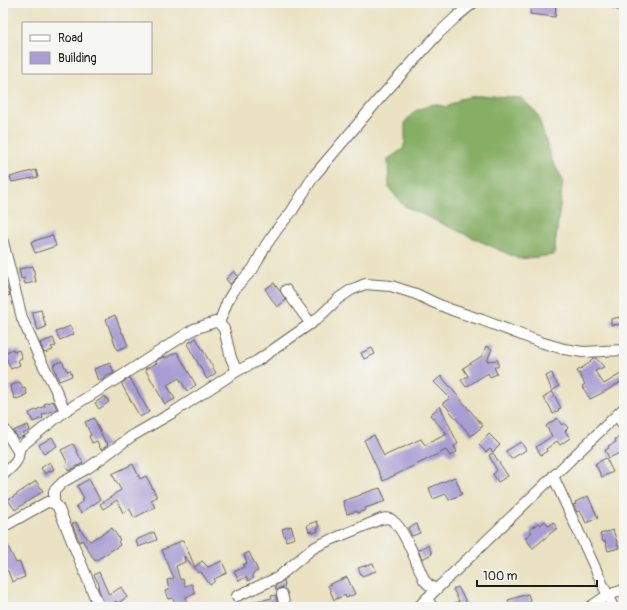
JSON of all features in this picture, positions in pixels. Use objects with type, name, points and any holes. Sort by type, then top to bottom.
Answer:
[{"type":"street","points":[[219,323],[228,300],[236,287],[253,269],[266,245],[292,211],[313,176],[379,99],[439,33],[473,3]]},
{"type":"street","points":[[614,3],[624,7]]},
{"type":"street","points":[[3,242],[22,318],[39,358],[65,411]]},
{"type":"street","points":[[99,607],[58,507],[54,502],[54,491],[63,482],[88,468],[132,436],[257,360],[311,324],[339,298],[351,290],[365,284],[391,286],[416,294],[452,310],[540,342],[564,349],[583,352],[624,350]]},
{"type":"street","points":[[286,290],[311,324]]},
{"type":"street","points":[[3,475],[17,461],[20,447],[65,411],[194,329],[215,322],[219,323],[224,329],[231,358],[237,371]]},
{"type":"street","points":[[418,607],[429,603],[436,589],[620,412],[624,426]]},
{"type":"street","points":[[3,427],[18,451]]},
{"type":"street","points":[[553,476],[613,607]]},
{"type":"street","points":[[3,527],[47,502],[54,502]]},
{"type":"street","points":[[236,596],[277,578],[312,549],[321,544],[385,518],[392,519],[402,532],[424,580],[436,589]]},
{"type":"street","points":[[590,607],[608,595],[624,590]]},
{"type":"street","points":[[282,594],[285,607]]},
{"type":"green space","points":[[476,96],[521,98],[537,113],[552,160],[563,180],[554,255],[519,259],[404,206],[389,188],[388,159],[403,149],[405,142],[405,122],[415,111],[433,104],[447,107],[460,99]]},
{"type":"building","points":[[531,3],[556,3],[555,17],[530,14]]},
{"type":"building","points":[[36,170],[38,177],[12,182],[10,177]]},
{"type":"building","points":[[52,235],[56,246],[35,253],[31,242]]},
{"type":"building","points":[[33,266],[36,282],[25,284],[24,278],[21,279],[19,269]]},
{"type":"building","points":[[234,271],[238,276],[230,284],[226,279]]},
{"type":"building","points":[[3,278],[10,295],[3,298]]},
{"type":"building","points":[[274,283],[286,300],[277,307],[265,289]]},
{"type":"building","points":[[41,310],[46,327],[38,330],[32,312]]},
{"type":"building","points":[[115,315],[128,346],[117,350],[106,319]]},
{"type":"building","points":[[620,317],[621,324],[611,325],[611,319]]},
{"type":"building","points":[[70,326],[74,334],[60,340],[56,332]]},
{"type":"building","points":[[53,338],[56,346],[51,347],[53,350],[44,353],[40,343]]},
{"type":"building","points":[[196,338],[216,373],[207,379],[187,344]]},
{"type":"building","points":[[486,346],[492,349],[487,361],[498,360],[498,367],[494,367],[497,374],[490,377],[488,373],[466,387],[461,380],[468,376],[463,368],[482,356]]},
{"type":"building","points":[[372,348],[375,354],[364,359],[361,353]]},
{"type":"building","points":[[13,349],[14,352],[19,350],[22,358],[18,360],[20,365],[11,369],[4,353]]},
{"type":"building","points":[[177,352],[196,385],[187,391],[179,378],[167,385],[175,399],[165,404],[145,369],[157,363],[156,361],[164,356],[165,358]]},
{"type":"building","points":[[593,358],[596,358],[604,367],[595,371],[604,384],[624,372],[624,380],[590,399],[582,386],[585,384],[577,371],[591,362],[590,361]]},
{"type":"building","points":[[62,361],[67,371],[70,370],[72,376],[59,381],[53,365]]},
{"type":"building","points":[[110,363],[114,373],[105,377],[105,379],[98,381],[94,369]]},
{"type":"building","points":[[552,373],[559,386],[552,391],[546,376]]},
{"type":"building","points":[[441,376],[483,426],[471,436],[443,403],[450,398],[434,382]]},
{"type":"building","points":[[130,378],[149,412],[140,417],[122,385],[122,383]]},
{"type":"building","points":[[20,382],[23,389],[25,388],[27,394],[15,399],[10,386]]},
{"type":"building","points":[[552,391],[561,408],[553,414],[549,405],[543,398]]},
{"type":"building","points":[[105,396],[109,402],[99,409],[95,403]]},
{"type":"building","points":[[53,401],[57,409],[42,415],[43,418],[33,422],[29,413],[45,406],[44,404]]},
{"type":"building","points":[[440,406],[458,444],[454,446],[457,452],[450,456],[446,450],[383,481],[364,440],[374,435],[384,456],[421,439],[425,445],[447,434],[430,415]]},
{"type":"building","points":[[94,418],[105,442],[106,441],[108,445],[101,450],[97,441],[92,443],[89,436],[91,435],[85,422]]},
{"type":"building","points":[[557,418],[562,425],[564,423],[568,428],[565,431],[570,438],[560,445],[557,441],[546,449],[547,451],[541,455],[536,447],[552,436],[546,426]]},
{"type":"building","points":[[28,425],[30,430],[23,434],[24,436],[18,438],[13,431]]},
{"type":"building","points":[[489,434],[500,445],[493,452],[490,449],[486,452],[479,445]]},
{"type":"building","points":[[624,434],[624,451],[609,458],[605,450],[609,448],[608,446],[616,442],[615,439]]},
{"type":"building","points":[[52,437],[57,446],[44,454],[39,445]]},
{"type":"building","points":[[521,442],[526,450],[511,459],[506,451]]},
{"type":"building","points":[[73,444],[83,463],[69,471],[65,464],[67,462],[61,450]]},
{"type":"building","points":[[493,453],[508,476],[498,482],[493,474],[497,471],[489,455]]},
{"type":"building","points":[[606,458],[613,472],[602,477],[595,464]]},
{"type":"building","points":[[50,462],[54,469],[45,474],[41,468]]},
{"type":"building","points":[[133,464],[140,479],[146,476],[157,497],[151,500],[155,507],[134,518],[130,509],[123,513],[117,500],[103,509],[100,504],[121,490],[112,474]]},
{"type":"building","points":[[455,477],[462,494],[449,500],[446,494],[433,499],[429,488]]},
{"type":"building","points":[[89,479],[100,500],[81,513],[76,506],[83,501],[82,499],[84,498],[77,486]]},
{"type":"building","points":[[36,481],[43,491],[15,510],[8,500]]},
{"type":"building","points":[[380,488],[386,501],[365,508],[366,510],[357,513],[357,511],[347,514],[343,501]]},
{"type":"building","points":[[588,496],[598,518],[586,523],[582,514],[579,511],[577,512],[573,505],[576,504],[575,502]]},
{"type":"building","points":[[317,521],[319,528],[317,528],[318,531],[313,533],[312,531],[309,532],[307,525]]},
{"type":"building","points":[[545,521],[549,526],[553,522],[557,528],[533,548],[525,538],[532,532],[529,530],[538,523],[540,525]]},
{"type":"building","points":[[76,522],[90,541],[112,528],[120,540],[118,542],[120,545],[95,561],[82,540],[80,542],[79,540],[72,524]]},
{"type":"building","points":[[417,524],[420,533],[412,536],[408,528]]},
{"type":"building","points":[[291,526],[295,538],[286,541],[282,529]]},
{"type":"building","points":[[613,530],[619,548],[608,551],[605,541],[603,542],[600,534]]},
{"type":"building","points":[[154,532],[157,540],[138,547],[136,540]]},
{"type":"building","points":[[3,536],[16,563],[20,562],[25,577],[12,582],[8,571],[3,564]]},
{"type":"building","points":[[183,540],[195,567],[202,561],[208,567],[222,561],[227,573],[214,579],[215,581],[210,585],[201,572],[199,573],[184,556],[185,562],[176,566],[180,580],[183,579],[185,586],[192,584],[195,594],[186,597],[187,602],[175,606],[173,598],[168,599],[165,591],[169,590],[167,580],[174,578],[162,550]]},
{"type":"building","points":[[428,545],[432,554],[422,559],[418,550]]},
{"type":"building","points":[[249,552],[258,571],[252,574],[254,578],[248,581],[246,577],[239,581],[234,572],[244,567],[243,565],[247,563],[244,555]]},
{"type":"building","points":[[373,563],[376,571],[362,576],[358,568]]},
{"type":"building","points":[[99,572],[109,595],[121,587],[127,597],[118,603],[116,601],[105,607],[98,587],[100,586],[94,575]]},
{"type":"building","points":[[347,577],[355,594],[346,598],[345,595],[334,600],[328,585]]},
{"type":"building","points":[[284,580],[285,586],[276,590],[275,586]]},
{"type":"building","points":[[458,587],[469,607],[447,607],[459,601],[453,589]]},
{"type":"building","points":[[528,594],[532,606],[511,607],[508,600]]},
{"type":"building","points":[[276,595],[278,607],[246,607],[245,604],[272,598],[271,596]]}]
